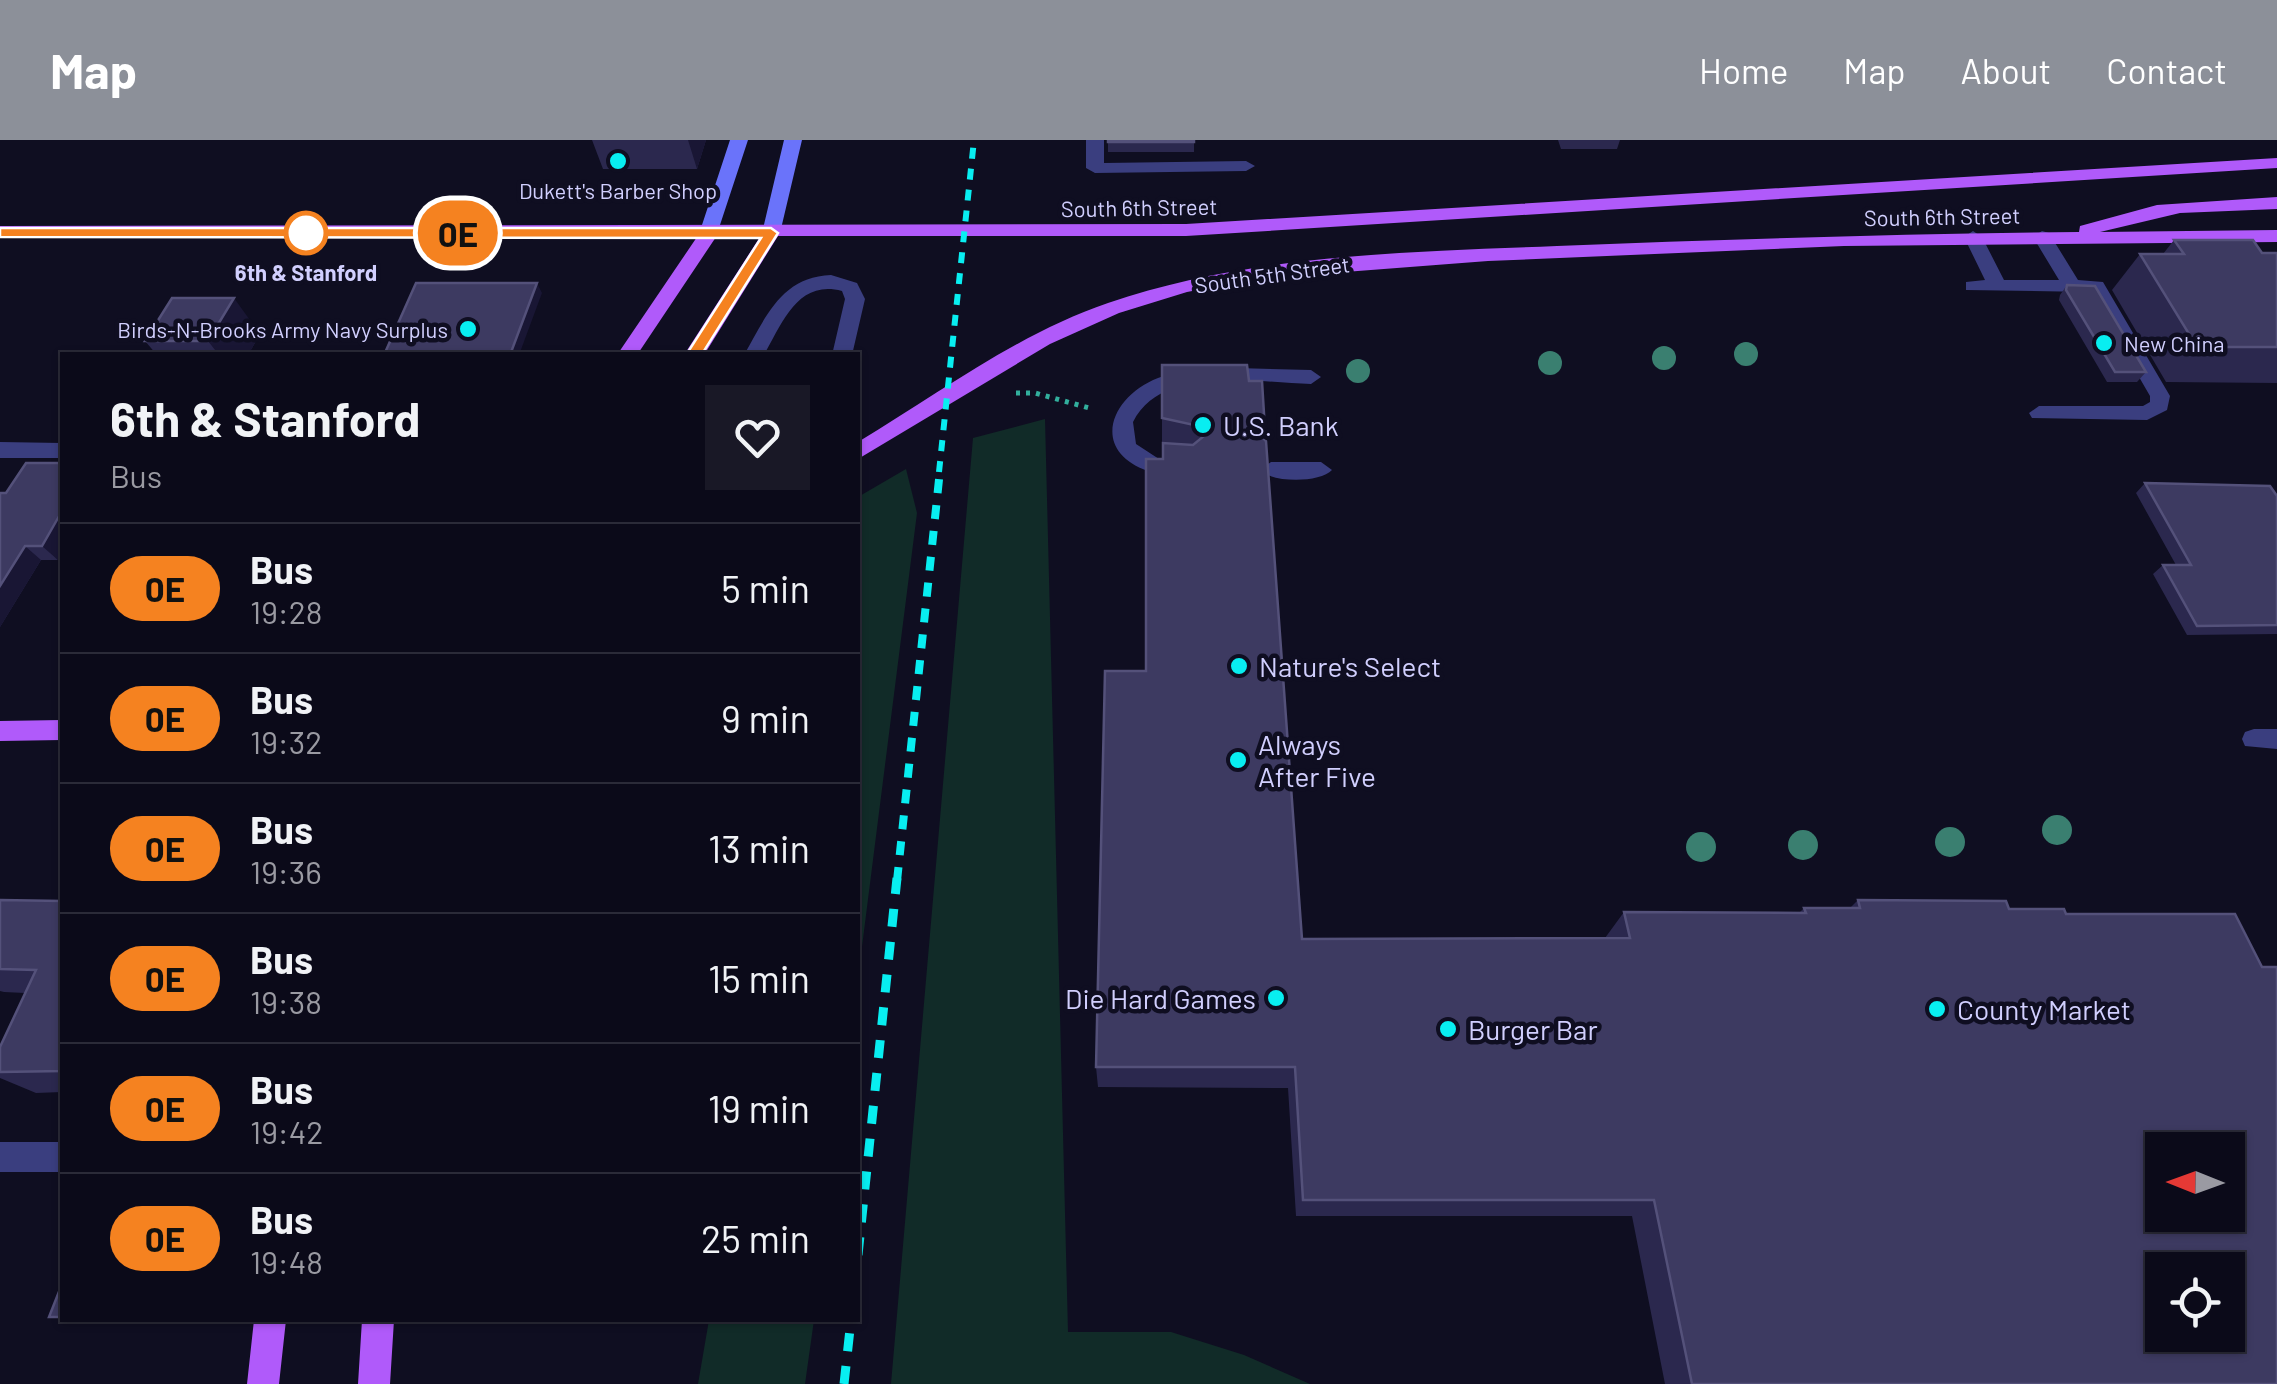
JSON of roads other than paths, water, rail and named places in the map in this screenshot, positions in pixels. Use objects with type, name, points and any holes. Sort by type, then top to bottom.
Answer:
[{"type":"main road","points":[[629,352],[708,234],[739,140]]},
{"type":"main road","points":[[696,352],[771,233],[792,140]]},
{"type":"main road","points":[[2247,164],[2277,154]]},
{"type":"main road","name":"South 6th Street","points":[[0,232],[708,234],[1186,230],[2277,163]]},
{"type":"main road","points":[[2068,237],[2136,212],[2203,203],[2277,203]]},
{"type":"main road","name":"South 6th Street","points":[[1488,255],[1973,238],[2277,236]]},
{"type":"main road","name":"South 5th Street","points":[[860,451],[1010,357],[1130,302],[1255,273],[1488,255]]},
{"type":"main road","points":[[0,730],[55,733]]},
{"type":"main road","points":[[262,1384],[270,1322]]},
{"type":"main road","points":[[374,1384],[378,1322]]},
{"type":"lane","points":[[1096,140],[1095,168],[1246,166]]},
{"type":"lane","points":[[2042,237],[2072,286]]},
{"type":"lane","points":[[1973,238],[1998,286]]},
{"type":"lane","points":[[756,352],[796,288],[811,281],[834,280],[850,287],[855,299],[843,352]]},
{"type":"lane","points":[[1974,286],[2096,286],[2155,381],[2160,406],[2148,413],[2039,412]]},
{"type":"lane","points":[[1188,469],[1163,468],[1138,459],[1122,444],[1118,431],[1122,416],[1140,396],[1168,381],[1311,376]]},
{"type":"lane","points":[[0,450],[60,451]]},
{"type":"lane","points":[[1270,470],[1321,470]]},
{"type":"lane","points":[[0,1156],[60,1157]]},
{"type":"railway","points":[[939,472],[974,140]]},
{"type":"railway","points":[[897,881],[940,470]]},
{"type":"railway","points":[[860,1236],[897,878]]},
{"type":"railway","points":[[844,1384],[851,1322]]},
{"type":"place","name":"Dukett's Barber Shop","points":[[618,161]]},
{"type":"place","name":"6th & Stanford","points":[[306,233]]},
{"type":"place","name":"Birds-N-Brooks Army Navy Surplus","points":[[468,329]]},
{"type":"place","name":"New China","points":[[2104,343]]},
{"type":"place","name":"U.S. Bank","points":[[1203,425]]},
{"type":"place","name":"Nature's Select","points":[[1239,666]]},
{"type":"place","name":"Always After Five","points":[[1238,760]]},
{"type":"place","name":"Die Hard Games","points":[[1276,998]]},
{"type":"place","name":"County Market","points":[[1937,1009]]},
{"type":"place","name":"Burger Bar","points":[[1448,1029]]}]
